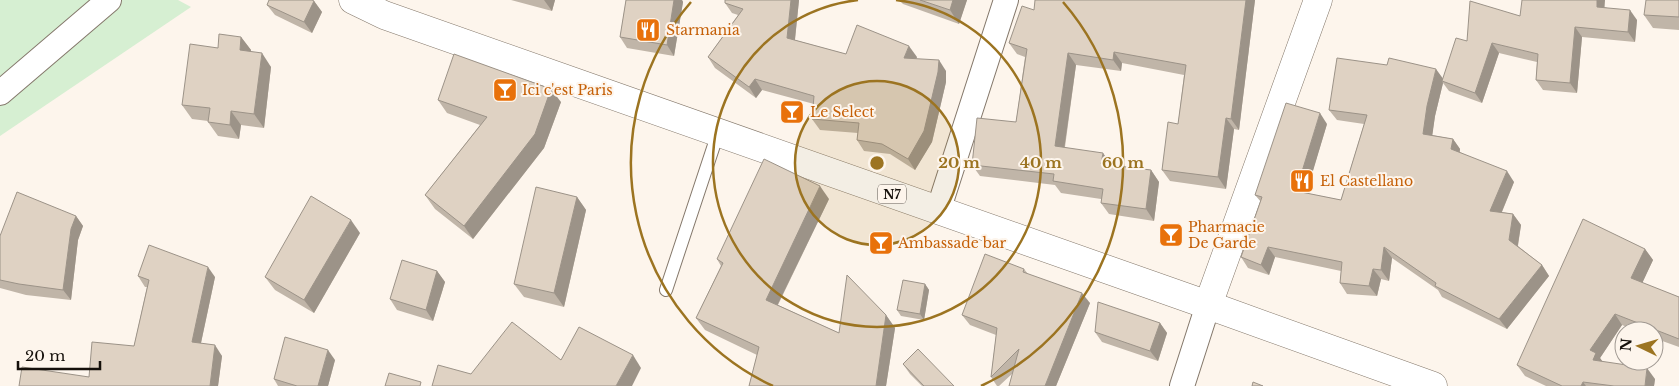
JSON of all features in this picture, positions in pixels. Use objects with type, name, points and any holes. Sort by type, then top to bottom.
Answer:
[{"type":"main road","name":"N7","points":[[353,0],[384,15],[938,211],[1208,304],[1433,386]]},
{"type":"main road","points":[[1208,304],[1318,0]]},
{"type":"street","points":[[0,93],[109,0]]},
{"type":"street","points":[[938,211],[1006,0]]},
{"type":"street","points":[[1182,386],[1208,304]]},
{"type":"lane","points":[[666,290],[718,132]]},
{"type":"green space","points":[[0,0],[178,0],[191,7],[0,136]]},
{"type":"building","points":[[269,0],[314,1],[304,22],[267,5]]},
{"type":"building","points":[[626,0],[674,0],[667,45],[620,37]]},
{"type":"building","points":[[725,0],[791,0],[787,38],[846,54],[857,25],[909,46],[904,58],[939,60],[938,72],[924,131],[908,159],[882,144],[857,140],[859,123],[812,119],[814,96],[755,79],[749,87],[708,57],[743,9],[725,3]]},
{"type":"building","points":[[920,0],[953,0],[950,10]]},
{"type":"building","points":[[1035,0],[1246,0],[1231,119],[1226,118],[1218,177],[1162,170],[1168,122],[1178,124],[1186,65],[1114,52],[1113,60],[1068,53],[1055,146],[1103,153],[1101,164],[1151,170],[1146,209],[1101,203],[1103,189],[1053,181],[1054,174],[972,165],[977,118],[1016,122],[1027,49],[1009,43],[1022,6],[1034,10]]},
{"type":"building","points":[[1522,0],[1597,0],[1597,7],[1630,10],[1628,32],[1575,27],[1570,83],[1536,80],[1538,54],[1492,43],[1475,93],[1442,81],[1456,38],[1467,41],[1470,1],[1520,16]]},
{"type":"building","points":[[1646,0],[1679,0],[1679,17],[1644,15]]},
{"type":"building","points":[[219,34],[241,37],[240,50],[262,53],[254,114],[231,111],[230,125],[208,122],[210,108],[182,105],[190,44],[218,48]]},
{"type":"building","points":[[454,54],[551,89],[535,134],[464,226],[425,195],[487,117],[438,100]]},
{"type":"building","points":[[1337,58],[1387,65],[1389,58],[1436,69],[1427,106],[1423,134],[1453,139],[1451,149],[1507,171],[1490,211],[1513,214],[1509,240],[1542,265],[1499,319],[1435,286],[1436,283],[1384,247],[1381,270],[1373,269],[1369,286],[1340,283],[1342,262],[1268,247],[1261,265],[1241,257],[1262,197],[1255,195],[1286,103],[1320,113],[1296,191],[1341,200],[1367,115],[1329,110]]},
{"type":"building","points":[[764,159],[820,186],[766,300],[839,333],[847,275],[886,315],[876,386],[749,386],[759,347],[696,318],[723,263],[717,259]]},
{"type":"building","points":[[536,187],[577,197],[554,293],[514,284]]},
{"type":"building","points":[[17,192],[76,216],[71,229],[63,290],[0,280],[0,236]]},
{"type":"building","points":[[311,196],[351,220],[304,300],[265,277]]},
{"type":"building","points":[[1583,219],[1645,249],[1631,278],[1679,297],[1679,339],[1664,333],[1664,321],[1633,321],[1615,314],[1590,350],[1596,353],[1593,360],[1614,363],[1614,371],[1647,371],[1645,386],[1614,386],[1583,382],[1581,386],[1562,386],[1517,365]]},
{"type":"building","points":[[149,245],[208,267],[192,342],[215,345],[210,386],[19,386],[22,367],[89,377],[92,342],[134,346],[149,280],[138,276]]},
{"type":"building","points":[[985,254],[1024,269],[1023,272],[1082,293],[1045,386],[1009,386],[1019,349],[991,377],[997,328],[962,315]]},
{"type":"building","points":[[402,260],[437,271],[426,310],[390,299]]},
{"type":"building","points":[[903,280],[925,284],[920,314],[897,310]]},
{"type":"building","points":[[1098,302],[1160,323],[1150,351],[1095,332]]},
{"type":"building","points":[[512,322],[561,360],[579,327],[633,355],[616,386],[432,386],[438,365],[471,374]]},
{"type":"building","points":[[285,337],[328,350],[318,386],[297,386],[274,379]]},
{"type":"building","points":[[918,349],[954,386],[924,386],[903,364]]},
{"type":"building","points":[[389,373],[421,382],[420,386],[385,386]]},
{"type":"building","points":[[1253,382],[1263,386],[1252,386]]},
{"type":"place","name":"Starmania","points":[[648,30]]},
{"type":"place","name":"Ici c'est Paris","points":[[505,90]]},
{"type":"place","name":"Le Select","points":[[792,112]]},
{"type":"place","name":"El Castellano","points":[[1302,181]]},
{"type":"place","name":"Pharmacie De Garde","points":[[1171,235]]},
{"type":"place","name":"Ambassade bar","points":[[881,243]]}]
